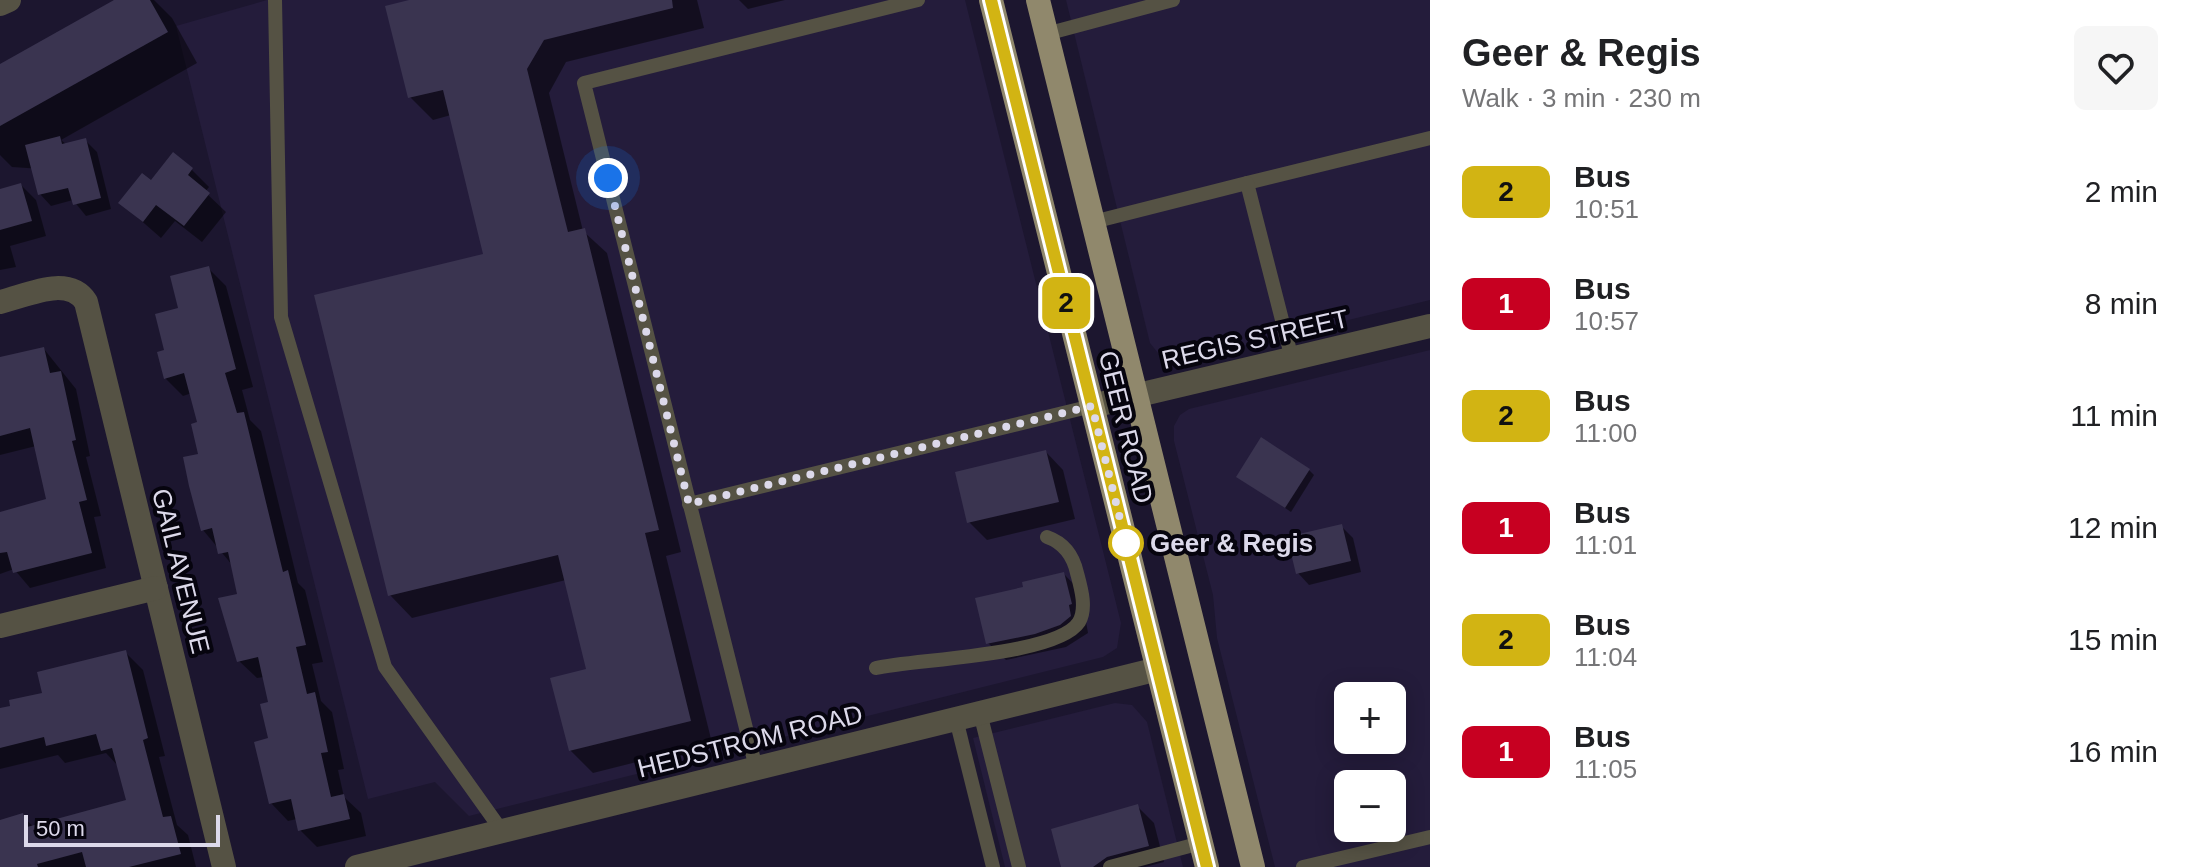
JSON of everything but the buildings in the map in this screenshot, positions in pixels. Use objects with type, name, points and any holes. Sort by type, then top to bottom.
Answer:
[{"type":"main road","name":"GEER ROAD","points":[[991,0],[1204,855]]},
{"type":"main road","name":"GEER ROAD","points":[[1038,0],[1253,867]]},
{"type":"street","points":[[0,4],[9,0]]},
{"type":"street","name":"GAIL AVENUE","points":[[0,302],[63,287],[77,290],[88,306],[224,867]]},
{"type":"street","name":"REGIS STREET","points":[[1092,406],[1430,326]]},
{"type":"street","points":[[0,626],[156,588]]},
{"type":"street","name":"HEDSTROM ROAD","points":[[357,867],[1158,669]]},
{"type":"lane","points":[[275,0],[281,317],[385,667],[502,831]]},
{"type":"lane","points":[[756,768],[584,83],[918,0]]},
{"type":"lane","points":[[1046,34],[1173,0]]},
{"type":"lane","points":[[1093,222],[1430,138]]},
{"type":"lane","points":[[1247,183],[1292,359]]},
{"type":"lane","points":[[689,504],[1092,406]]},
{"type":"lane","points":[[876,668],[984,656],[1063,635],[1073,628],[1081,618],[1083,605],[1077,570],[1067,550],[1047,537]]},
{"type":"lane","points":[[980,713],[1019,867]]},
{"type":"lane","points":[[956,719],[993,867]]},
{"type":"lane","points":[[1303,867],[1430,837]]},
{"type":"lane","points":[[1110,867],[1204,855]]},
{"type":"shaded area","points":[[267,0],[965,0],[1121,623],[1117,648],[1103,657],[469,816],[435,782],[368,799],[176,26]]},
{"type":"shaded area","points":[[1066,0],[1430,0],[1430,300],[1182,361],[1162,358],[1150,343]]},
{"type":"shaded area","points":[[1430,350],[1430,867],[1275,867],[1217,638],[1213,595],[1174,441],[1174,426],[1180,415],[1189,409]]},
{"type":"shaded area","points":[[1115,703],[1132,705],[1147,722],[1183,867],[1005,867],[973,738]]},
{"type":"bus line","name":"2","points":[[991,0],[1207,867]]},
{"type":"place","name":"Geer & Regis","points":[[1126,543]]},
{"type":"route","points":[[608,178],[689,504],[1092,406],[1126,543]]}]
